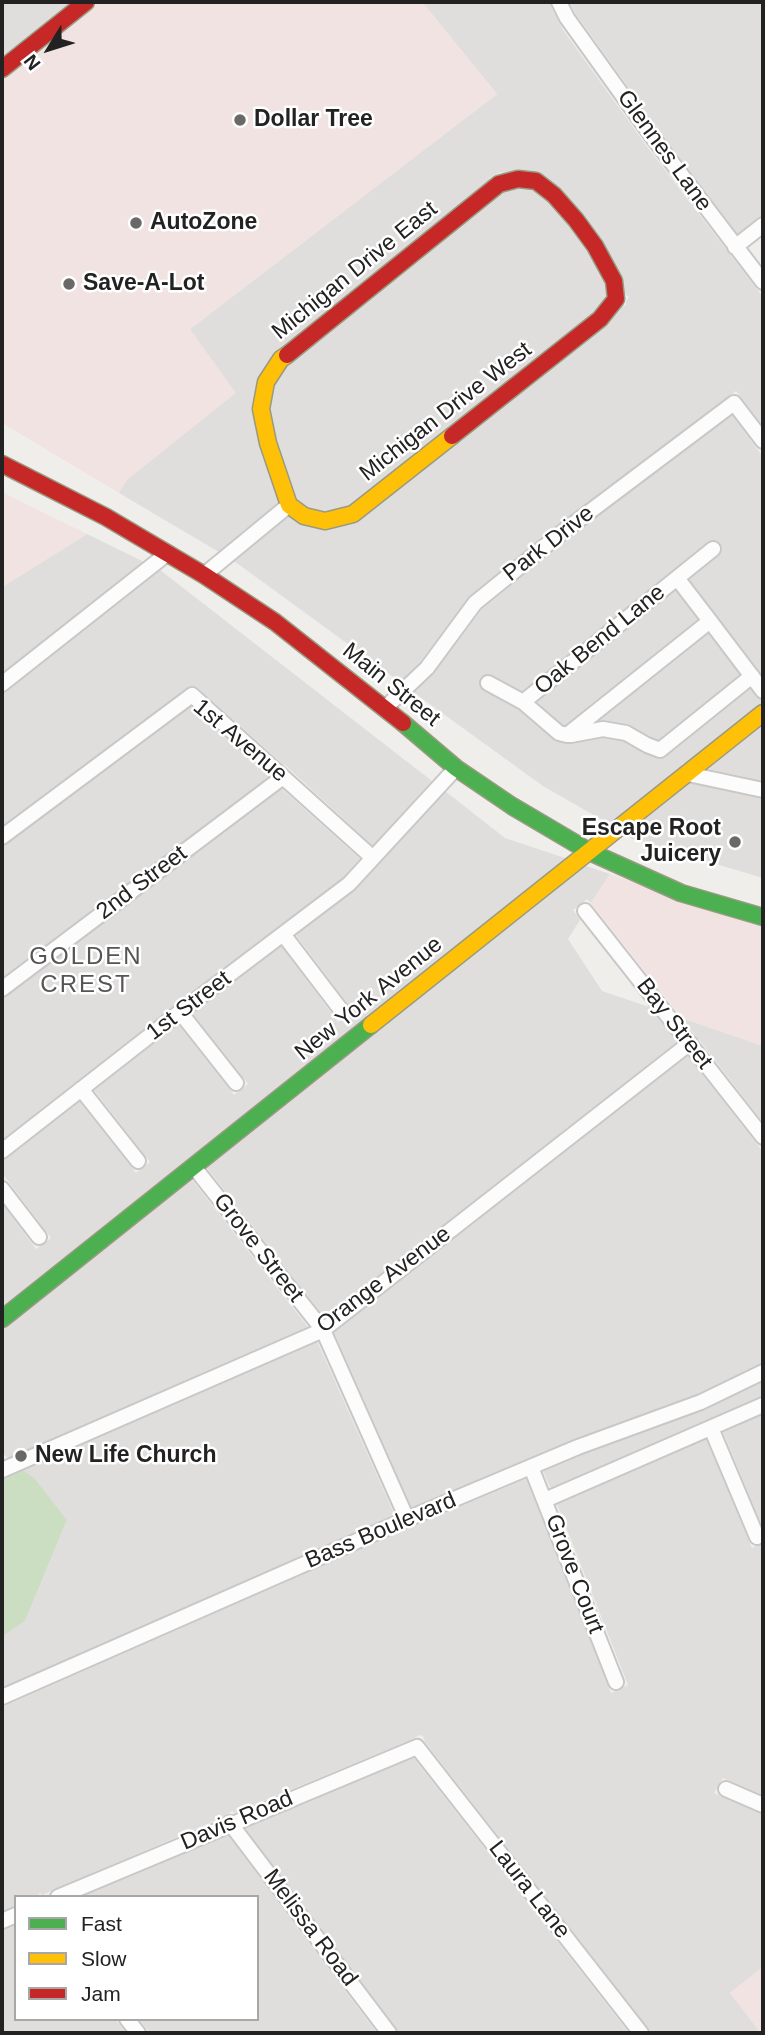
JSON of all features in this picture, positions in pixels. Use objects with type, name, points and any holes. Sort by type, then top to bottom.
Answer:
[{"type":"street","points":[[2,69],[86,2]]},
{"type":"street","name":"Glennes Lane","points":[[559,2],[651,135],[763,282]]},
{"type":"street","name":"Michigan Drive West","points":[[289,505],[304,516],[325,521],[353,514],[600,318],[616,299],[614,281],[595,246],[554,195],[536,181],[519,179],[499,184]]},
{"type":"street","name":"Michigan Drive East","points":[[289,505],[268,443],[261,409],[266,383],[281,359],[499,184]]},
{"type":"street","points":[[735,247],[763,225]]},
{"type":"street","name":"Park Drive","points":[[385,708],[427,668],[475,603],[734,403],[763,441]]},
{"type":"street","name":"Main Street","points":[[2,464],[168,553],[275,622],[385,708],[456,768],[512,806],[590,852],[681,893],[763,917]]},
{"type":"street","points":[[204,575],[289,505]]},
{"type":"street","name":"Oak Bend Lane","points":[[523,702],[713,549]]},
{"type":"street","points":[[2,684],[168,553]]},
{"type":"street","name":"Oak Bend Lane","points":[[677,578],[763,691]]},
{"type":"street","points":[[567,735],[710,621]]},
{"type":"street","points":[[567,735],[603,729],[626,733],[660,750],[752,676]]},
{"type":"street","name":"Oak Bend Lane","points":[[488,683],[523,702],[559,733],[567,735]]},
{"type":"street","name":"1st Avenue","points":[[2,837],[192,695],[373,858]]},
{"type":"street","name":"New York Avenue","points":[[2,1319],[763,713]]},
{"type":"street","points":[[373,858],[456,768]]},
{"type":"street","points":[[688,774],[763,790]]},
{"type":"street","name":"2nd Street","points":[[2,989],[283,777]]},
{"type":"street","name":"1st Street","points":[[2,1151],[349,884],[373,858]]},
{"type":"street","name":"Bay Street","points":[[585,911],[763,1137]]},
{"type":"street","points":[[283,934],[341,1010]]},
{"type":"street","points":[[180,1012],[236,1083]]},
{"type":"street","name":"Orange Avenue","points":[[2,1470],[323,1330],[690,1043]]},
{"type":"street","points":[[81,1089],[138,1161]]},
{"type":"street","name":"Grove Street","points":[[194,1167],[323,1330],[407,1520]]},
{"type":"street","points":[[2,1189],[39,1237]]},
{"type":"street","name":"Bass Boulevard","points":[[2,1697],[531,1467],[701,1402],[763,1372]]},
{"type":"street","points":[[545,1500],[763,1405]]},
{"type":"street","points":[[711,1428],[757,1537]]},
{"type":"street","name":"Grove Court","points":[[531,1467],[616,1682]]},
{"type":"street","name":"Davis Road","points":[[63,1895],[416,1747]]},
{"type":"street","name":"Laura Lane","points":[[416,1747],[641,2033]]},
{"type":"street","points":[[726,1789],[763,1805]]},
{"type":"street","name":"Melissa Road","points":[[230,1823],[389,2033]]},
{"type":"shaded area","points":[[2,2],[73,2],[2,59]]},
{"type":"shaded area","points":[[100,2],[422,2],[497,94],[190,329],[236,393],[127,480],[119,493],[2,423],[2,80]]},
{"type":"shaded area","points":[[422,2],[552,2],[551,7],[563,30],[648,148],[763,297],[763,426],[736,391],[556,527],[470,596],[420,662],[400,682],[234,561],[289,516],[322,529],[626,305],[629,297],[584,214],[501,172],[489,178],[490,181],[258,378],[279,503],[219,552],[119,493],[190,329],[497,94]]},
{"type":"shaded area","points":[[763,2],[763,214],[738,235],[575,13],[570,3]]},
{"type":"shaded area","points":[[518,188],[531,189],[547,201],[569,226],[587,251],[605,285],[607,298],[594,313],[350,506],[326,512],[309,508],[297,499],[277,440],[270,408],[274,385],[288,365],[503,192]]},
{"type":"shaded area","points":[[732,415],[763,457],[763,703],[687,764],[683,763],[681,769],[611,825],[543,786],[413,692],[433,673],[482,609],[566,540]]},
{"type":"shaded area","points":[[2,492],[87,534],[2,587]]},
{"type":"shaded area","points":[[87,534],[144,562],[2,673],[2,587]]},
{"type":"shaded area","points":[[160,570],[432,781],[373,846],[198,688],[187,688],[2,827],[2,694]]},
{"type":"shaded area","points":[[190,706],[269,777],[2,979],[2,847]]},
{"type":"shaded area","points":[[763,724],[763,781],[708,769]]},
{"type":"shaded area","points":[[690,783],[763,799],[763,878],[632,839],[626,834]]},
{"type":"shaded area","points":[[281,788],[360,859],[343,878],[2,1140],[2,999]]},
{"type":"shaded area","points":[[445,791],[505,838],[568,859],[2,1309],[2,1204],[36,1249],[51,1238],[2,1173],[2,1161],[79,1101],[136,1173],[150,1162],[94,1090],[178,1024],[234,1095],[248,1084],[192,1013],[281,946],[338,1022],[353,1011],[296,935],[355,889]]},
{"type":"shaded area","points":[[586,866],[610,874],[591,903],[587,899],[573,910],[580,920],[568,939],[602,991],[649,1007],[677,1042],[325,1318],[207,1168]]},
{"type":"shaded area","points":[[610,874],[763,927],[763,1046],[682,1018],[591,903]]},
{"type":"shaded area","points":[[682,1018],[763,1046],[763,1122]]},
{"type":"shaded area","points":[[687,1055],[763,1152],[763,1363],[698,1394],[576,1439],[412,1508],[334,1332]]},
{"type":"shaded area","points":[[192,1180],[308,1327],[8,1458],[2,1453],[2,1330]]},
{"type":"shaded area","points":[[317,1341],[395,1516],[2,1688],[2,1637],[25,1621],[67,1520],[35,1480],[23,1470]]},
{"type":"shaded area","points":[[763,1382],[763,1396],[551,1489],[543,1471],[703,1410]]},
{"type":"shaded area","points":[[763,1414],[763,1528],[723,1432]]},
{"type":"shaded area","points":[[706,1439],[752,1548],[763,1543],[763,1795],[723,1778],[714,1793],[763,1814],[763,1967],[730,1993],[761,2033],[652,2033],[423,1736],[419,1735],[234,1813],[232,1811],[226,1816],[42,1895],[14,1895],[14,1907],[2,1912],[2,1707],[410,1527],[526,1479],[611,1693],[628,1685],[557,1504]]},
{"type":"shaded area","points":[[413,1757],[629,2033],[400,2033],[244,1827]]},
{"type":"shaded area","points":[[227,1834],[377,2033],[150,2033],[141,2021],[259,2021],[259,1895],[84,1895]]},
{"type":"shaded area","points":[[14,1925],[14,2021],[117,2021],[126,2033],[2,2033],[2,1930]]},
{"type":"shaded area","points":[[763,1967],[763,2033],[761,2033],[730,1993]]},
{"type":"green space","points":[[23,1470],[35,1479],[67,1520],[25,1621],[2,1637],[2,1479]]},
{"type":"traffic: fast","points":[[403,723],[456,768],[512,806],[590,852],[681,893],[763,917]]},
{"type":"traffic: fast","points":[[2,1319],[371,1025]]},
{"type":"traffic: slow","points":[[287,355],[281,359],[266,382],[261,409],[268,443],[289,505],[304,516],[325,521],[353,514],[452,436]]},
{"type":"traffic: slow","points":[[371,1025],[763,713]]},
{"type":"traffic: jam","points":[[2,69],[86,2]]},
{"type":"traffic: jam","points":[[452,436],[600,319],[616,299],[614,281],[595,246],[576,220],[554,195],[536,181],[518,179]]},
{"type":"traffic: jam","points":[[287,355],[499,184],[518,179]]},
{"type":"traffic: jam","points":[[2,464],[106,517],[204,575],[275,622],[403,723]]},
{"type":"place","name":"Dollar Tree","points":[[240,120]]},
{"type":"place","name":"AutoZone","points":[[136,223]]},
{"type":"place","name":"Save-A-Lot","points":[[69,284]]},
{"type":"place","name":"Escape Root Juicery","points":[[735,842]]},
{"type":"place","name":"New Life Church","points":[[21,1456]]},
{"type":"district","name":"GOLDEN CREST","points":[[86,971]]}]
